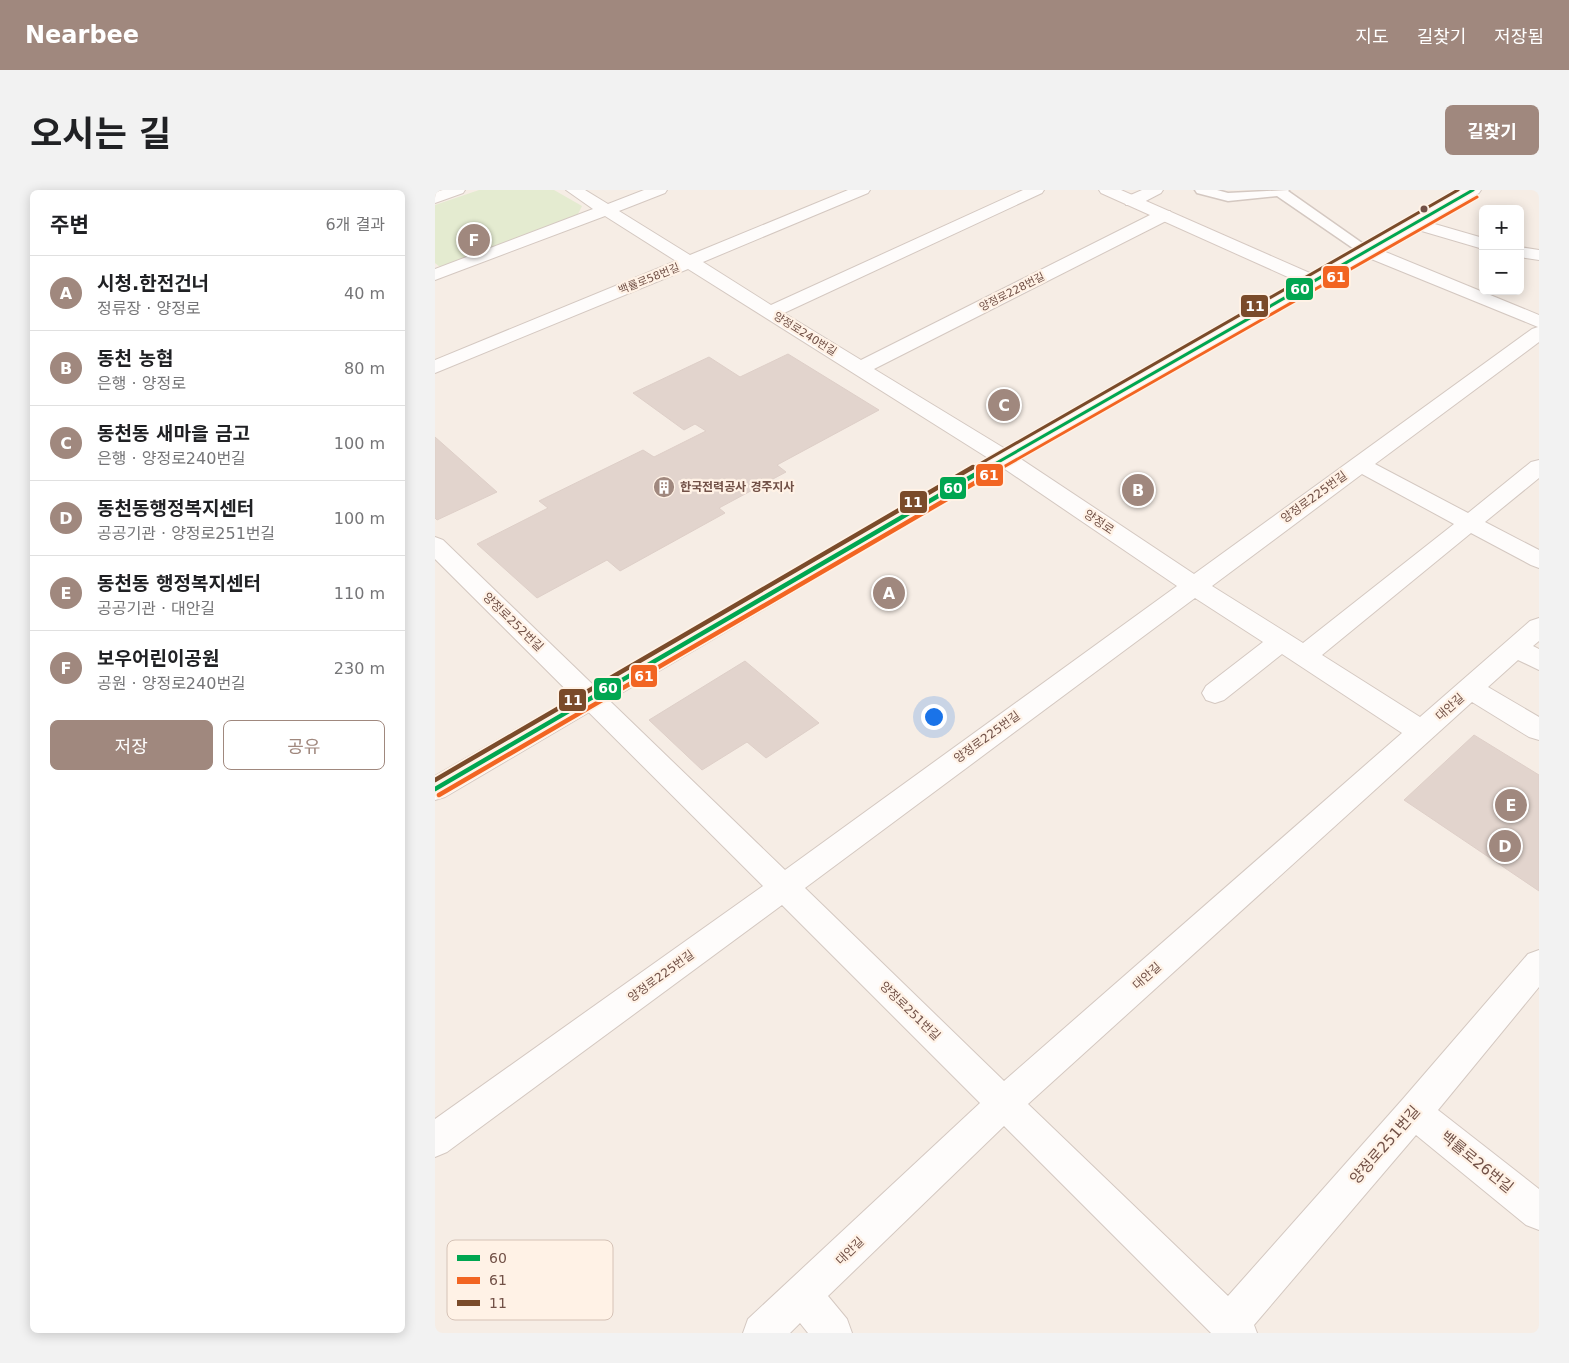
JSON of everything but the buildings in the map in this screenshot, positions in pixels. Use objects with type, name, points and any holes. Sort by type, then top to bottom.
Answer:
[{"type":"street","points":[[435,198],[457,190]]},
{"type":"street","name":"양정로240번길","points":[[574,190],[1005,458]]},
{"type":"street","points":[[435,275],[659,190]]},
{"type":"street","name":"백률로58번길","points":[[435,367],[862,190]]},
{"type":"street","points":[[770,312],[1036,190]]},
{"type":"street","points":[[1107,190],[1312,281]]},
{"type":"street","points":[[1132,201],[1155,190]]},
{"type":"street","points":[[435,789],[1365,250],[1473,190]]},
{"type":"street","name":"양정로228번길","points":[[859,368],[1164,215]]},
{"type":"street","points":[[1414,223],[1479,243]]},
{"type":"street","points":[[1365,250],[1539,322]]},
{"type":"street","points":[[1524,253],[1539,255]]},
{"type":"street","name":"양정로225번길","points":[[435,1140],[784,887],[1193,585],[1539,333]]},
{"type":"street","name":"양정로","points":[[1005,458],[1193,585],[1422,732]]},
{"type":"street","points":[[1359,464],[1539,560]]},
{"type":"street","points":[[1304,656],[1468,522],[1539,467]]},
{"type":"street","name":"양정로252번길","points":[[435,545],[592,699]]},
{"type":"street","name":"대안길","points":[[762,1333],[1004,1104],[1422,732],[1471,689],[1528,655],[1539,627]]},
{"type":"street","points":[[1215,694],[1281,641]]},
{"type":"street","points":[[1471,689],[1539,730]]},
{"type":"street","name":"양정로251번길","points":[[592,699],[1233,1328],[1539,964]]},
{"type":"street","name":"백률로26번길","points":[[1414,1112],[1539,1212]]},
{"type":"street","points":[[803,1296],[833,1333]]},
{"type":"lane","points":[[1202,190],[1228,198],[1281,191],[1365,250]]},
{"type":"green space","points":[[479,190],[554,190],[582,206],[577,216],[440,267],[435,263],[435,205]]},
{"type":"transit line","name":"11","points":[[435,780],[1000,452],[1458,190]]},
{"type":"transit line","name":"60","points":[[435,789],[1004,458],[1473,190]]},
{"type":"transit line","name":"61","points":[[439,795],[1008,464],[1477,197]]},
{"type":"place","name":"보우어린이공원","points":[[474,240]]},
{"type":"place","name":"동천동 새마을 금고","points":[[1004,405]]},
{"type":"place","name":"한국전력공사 경주지사","points":[[664,487]]},
{"type":"place","name":"동천 농협","points":[[1138,490]]},
{"type":"place","name":"시청.한전건너","points":[[889,593]]},
{"type":"place","name":"동천동 행정복지센터","points":[[1511,805]]},
{"type":"place","name":"동천동행정복지센터","points":[[1505,846]]}]
